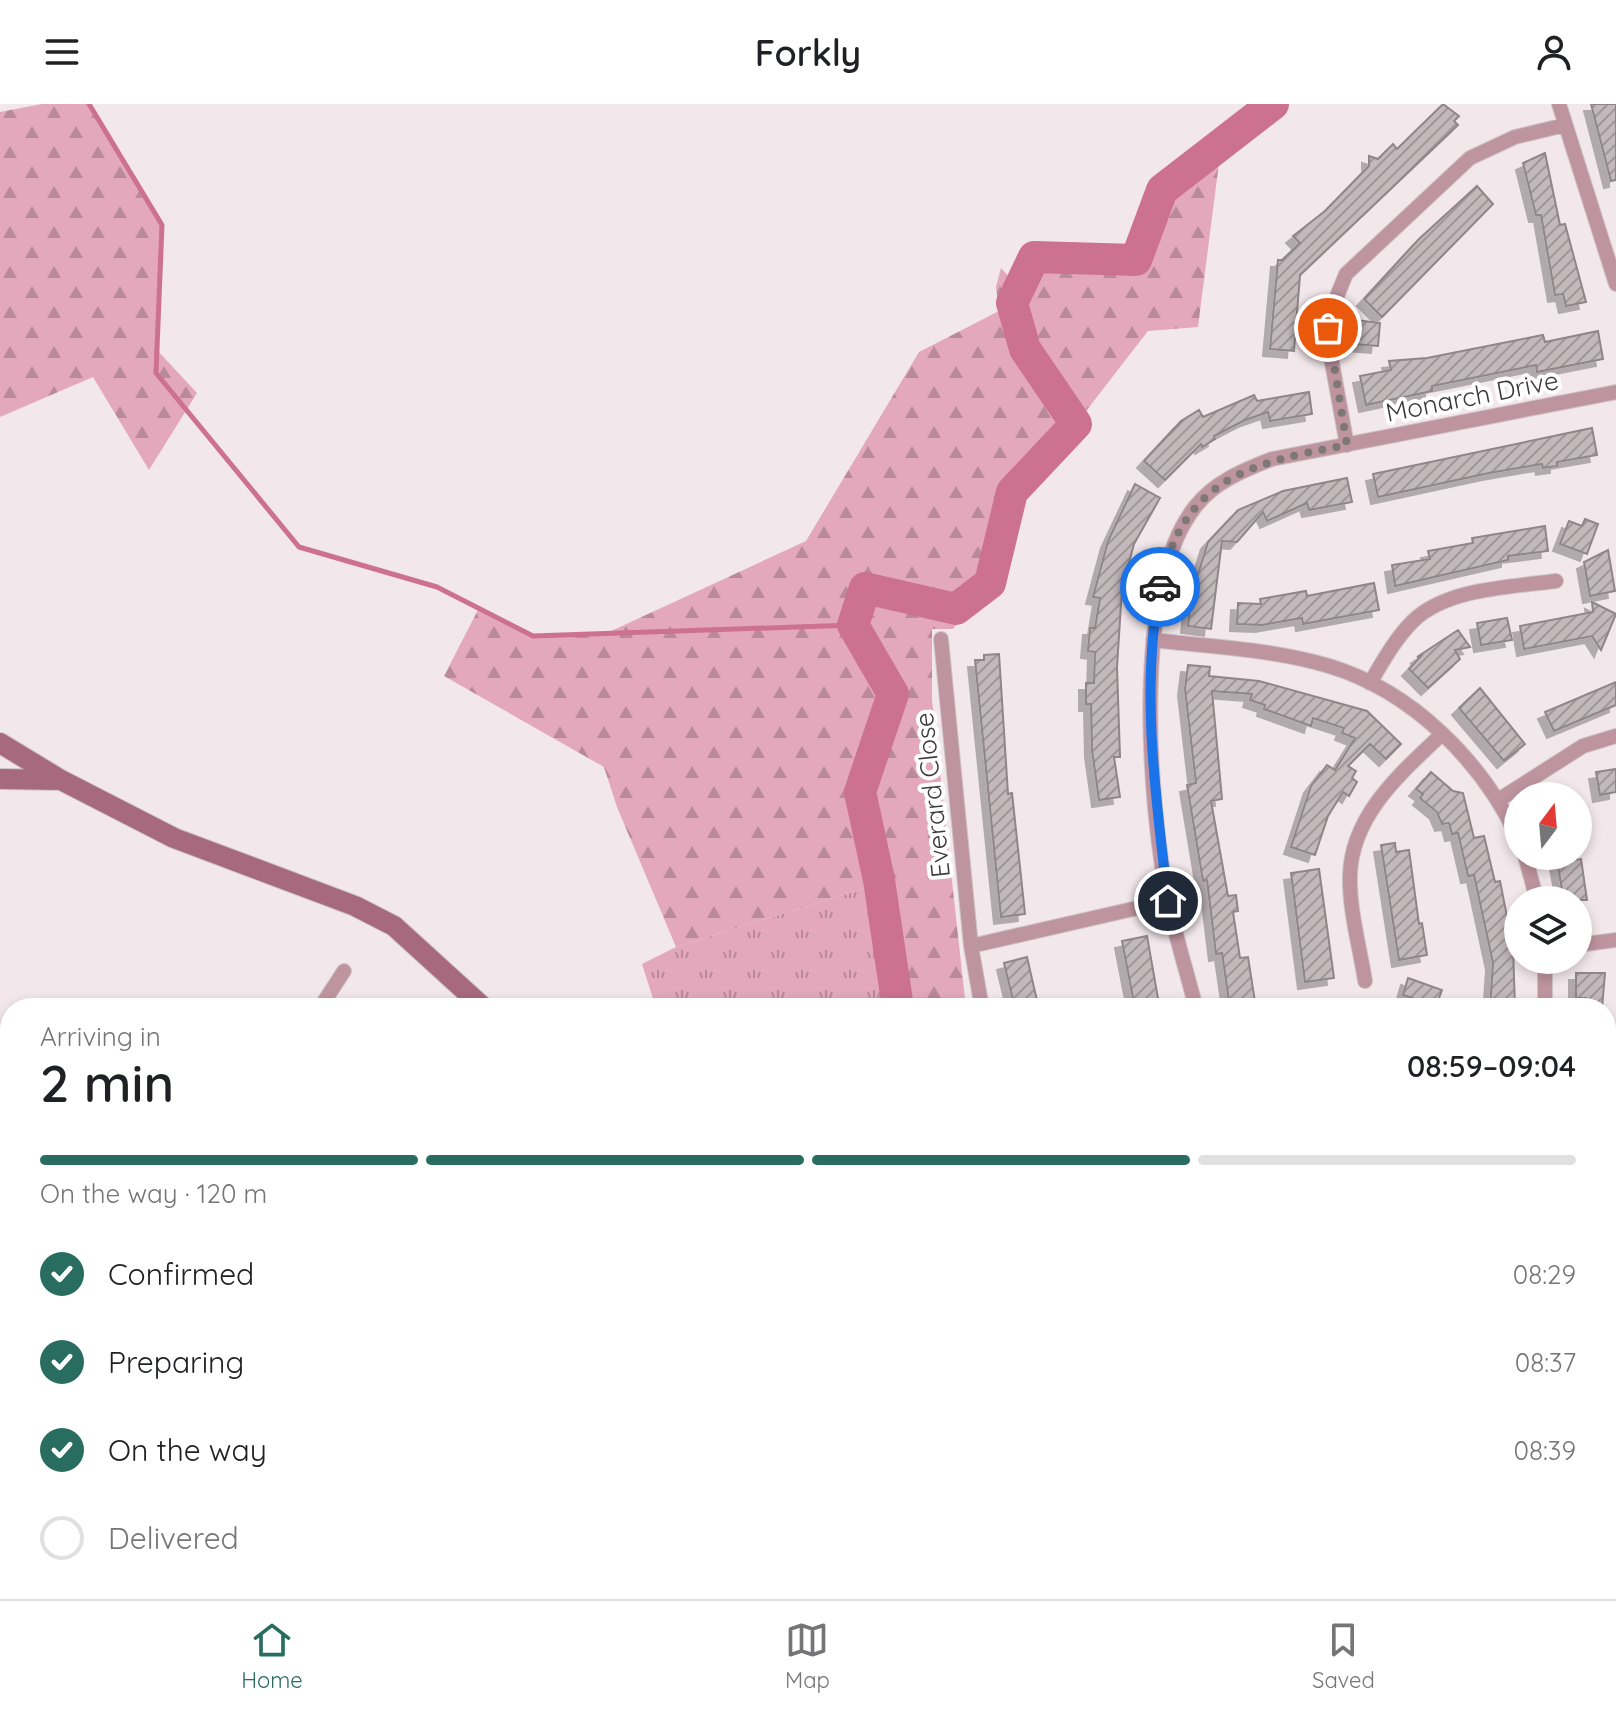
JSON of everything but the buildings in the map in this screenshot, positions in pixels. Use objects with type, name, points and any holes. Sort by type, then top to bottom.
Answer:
[{"type":"main road","points":[[0,743],[61,780],[174,838],[355,906],[394,926],[473,998]]},
{"type":"main road","points":[[0,779],[61,780]]},
{"type":"street","points":[[1559,104],[1616,284]]},
{"type":"street","points":[[1347,445],[1328,341],[1331,311],[1346,274],[1470,158],[1515,137],[1565,125]]},
{"type":"street","name":"Monarch Drive","points":[[1193,998],[1168,901],[1154,765],[1153,640],[1163,573],[1177,538],[1195,507],[1225,480],[1272,459],[1616,392]]},
{"type":"street","points":[[1370,683],[1389,649],[1415,619],[1446,602],[1486,591],[1556,581]]},
{"type":"street","name":"Everard Close","points":[[941,639],[971,946],[980,998]]},
{"type":"street","points":[[1153,640],[1287,656],[1330,666],[1370,683],[1394,695],[1442,734],[1500,799],[1504,808]]},
{"type":"street","points":[[1365,981],[1349,876],[1360,830],[1389,787],[1442,734]]},
{"type":"street","points":[[1500,799],[1583,746],[1616,736]]},
{"type":"street","points":[[971,946],[1168,901]]},
{"type":"street","points":[[1592,943],[1616,940]]},
{"type":"street","points":[[326,998],[344,971]]},
{"type":"street","points":[[1545,974],[1545,998]]},
{"type":"green space","points":[[42,104],[89,104],[162,225],[157,350],[197,393],[149,470],[93,377],[0,417],[0,112]]},
{"type":"green space","points":[[1221,147],[1198,327],[1148,331],[1076,424],[1012,492],[990,583],[953,629],[932,629],[932,700],[965,998],[896,998],[878,884],[676,947],[617,807],[604,767],[444,676],[479,608],[533,636],[609,632],[806,541],[919,352],[999,311],[996,287],[1001,268],[1011,279],[1034,257],[1136,260],[1162,190]]},
{"type":"green space","points":[[878,884],[896,998],[653,998],[642,964],[676,947]]},
{"type":"waterway","points":[[89,104],[162,225],[156,373],[299,547],[437,587],[533,636],[853,625]]},
{"type":"waterway","points":[[897,998],[879,880],[860,792],[893,694],[853,625],[865,588],[956,609],[990,583],[1012,492],[1076,424],[1025,349],[1012,303],[1034,257],[1136,260],[1162,190],[1273,104]]},
{"type":"way so far","points":[[1160,587],[1177,538],[1195,507],[1225,480],[1272,459],[1347,445],[1328,328]]},
{"type":"route","points":[[1160,587],[1153,640],[1152,715],[1158,815],[1168,901]]}]
